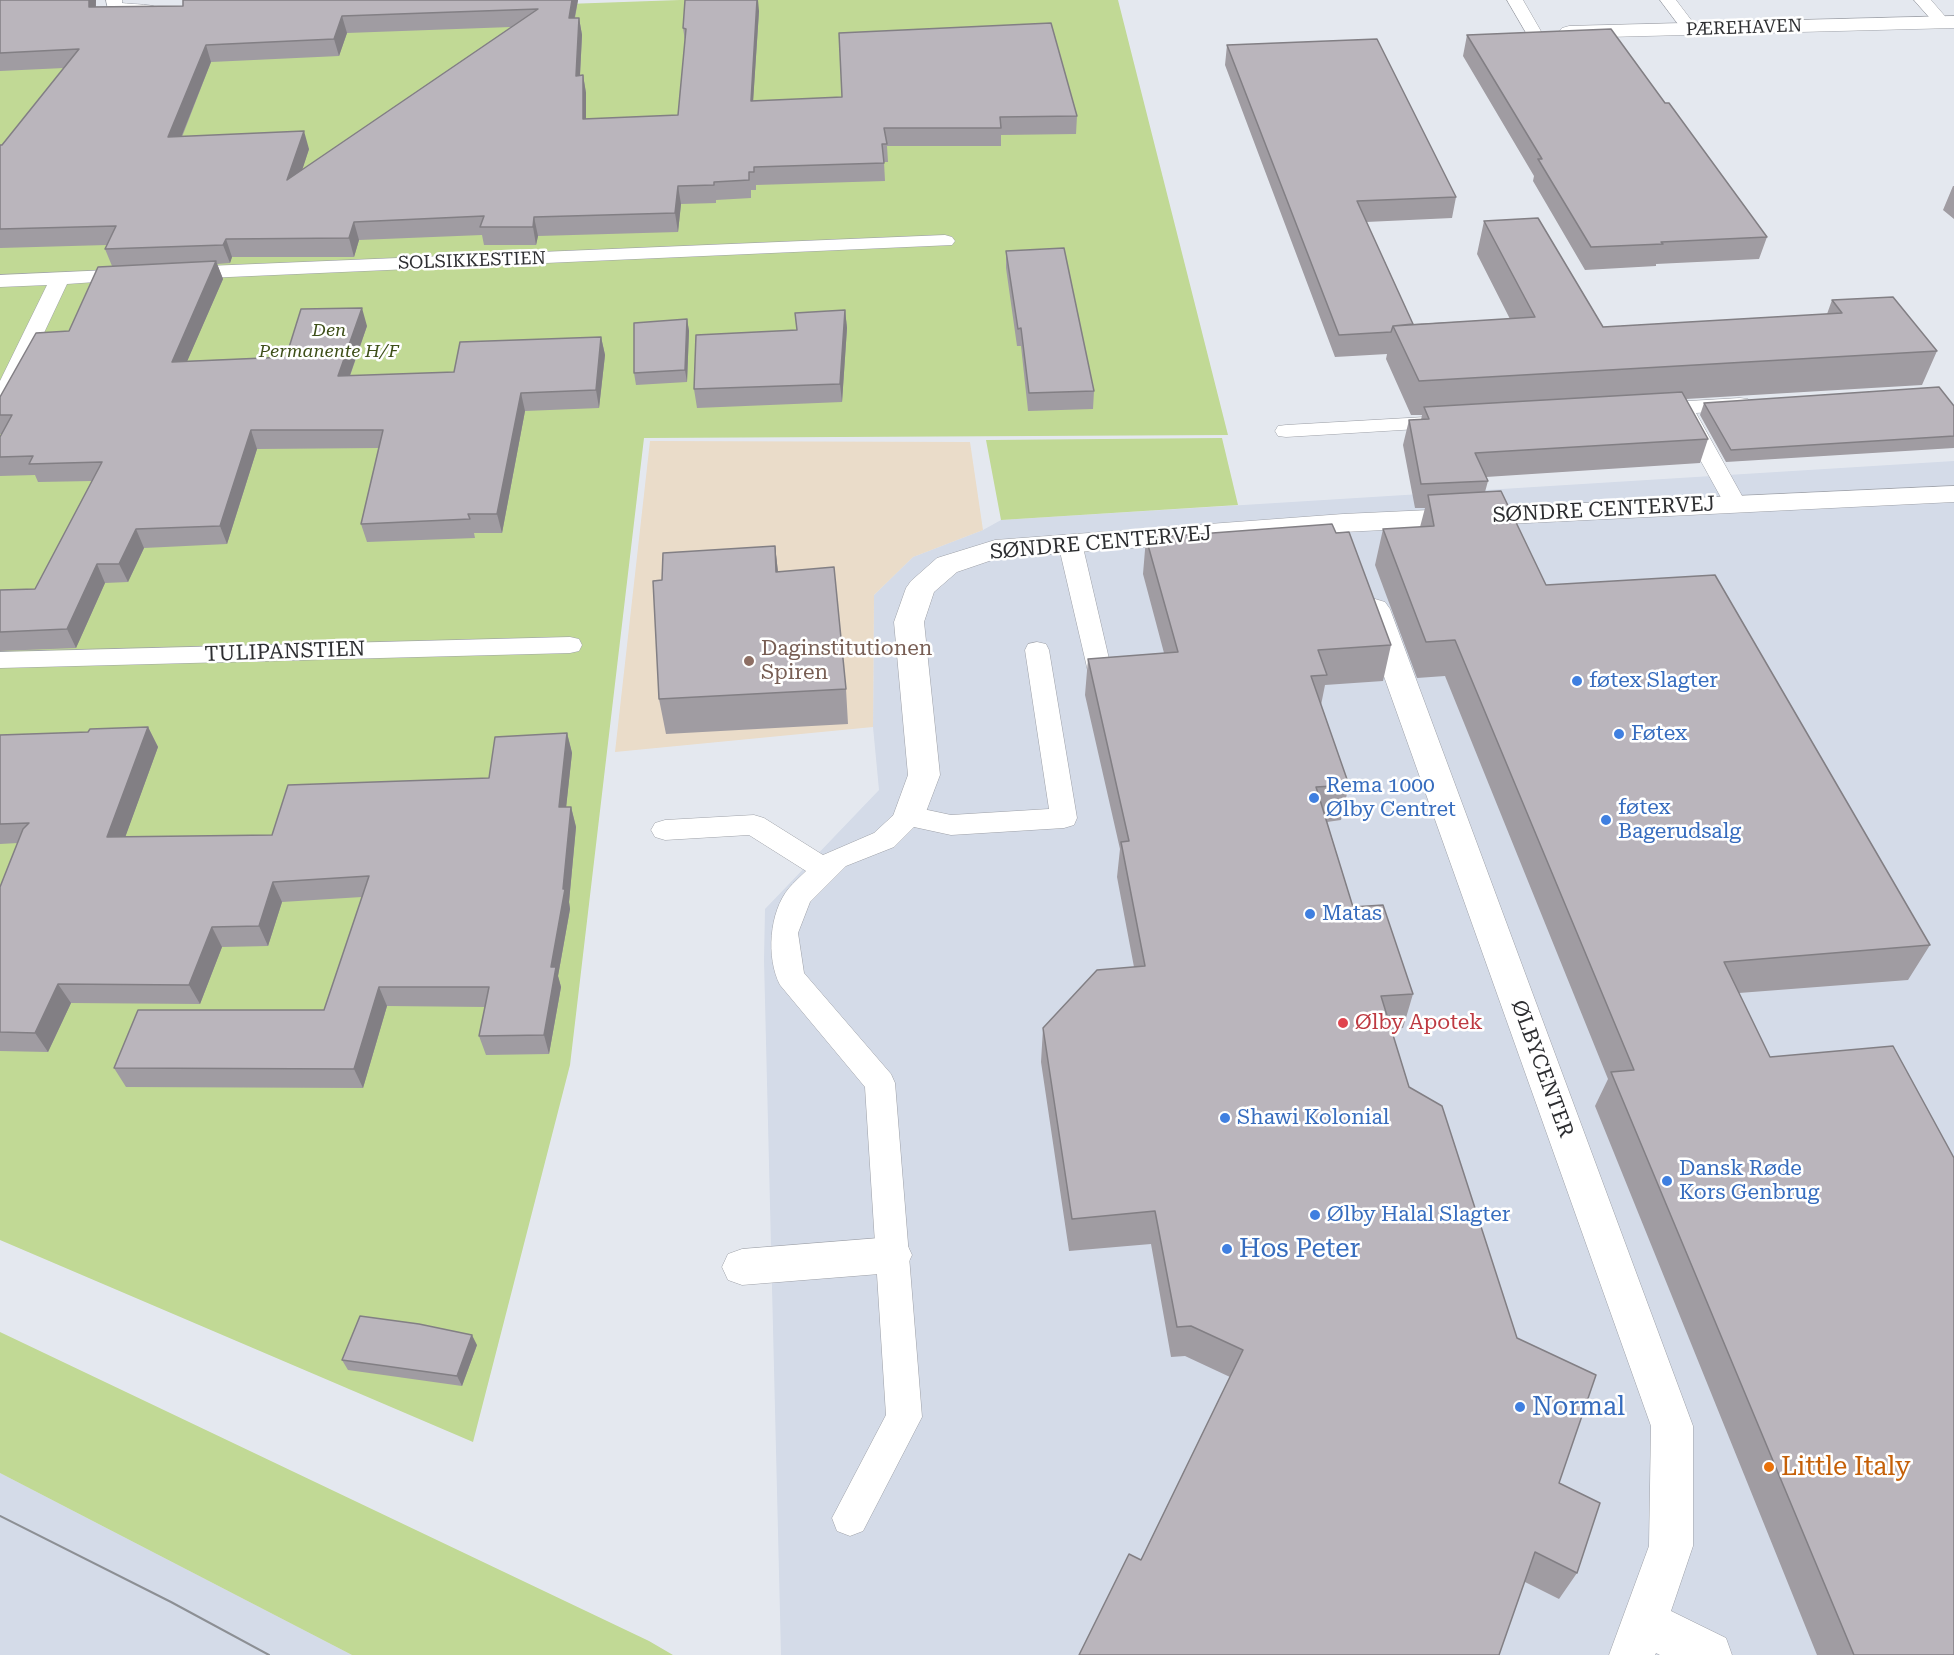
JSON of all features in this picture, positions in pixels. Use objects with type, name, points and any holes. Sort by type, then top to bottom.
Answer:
[{"type":"street","name":"PÆREHAVEN","points":[[1534,33],[1948,22]]},
{"type":"street","name":"SØNDRE CENTERVEJ","points":[[909,816],[924,775],[909,622],[921,588],[947,565],[995,549],[1343,523],[1735,503],[1954,495]]},
{"type":"street","name":"ØLBYCENTER","points":[[1343,523],[1672,1426],[1671,1546],[1638,1639],[1709,1655]]},
{"type":"street","points":[[742,1267],[892,1255]]},
{"type":"lane","points":[[114,0],[114,6],[138,11],[172,10]]},
{"type":"lane","points":[[1515,0],[1534,33]]},
{"type":"lane","points":[[1668,0],[1690,29]]},
{"type":"lane","points":[[1922,0],[1948,22]]},
{"type":"lane","name":"SOLSIKKESTIEN","points":[[0,280],[945,242]]},
{"type":"lane","points":[[0,403],[60,278]]},
{"type":"lane","points":[[1636,410],[1765,402]]},
{"type":"lane","name":"SØNDRE CENTERVEJ","points":[[1682,407],[1735,503]]},
{"type":"lane","points":[[1286,431],[1461,421]]},
{"type":"lane","points":[[1070,543],[1101,675]]},
{"type":"lane","name":"TULIPANSTIEN","points":[[0,660],[570,645]]},
{"type":"lane","points":[[909,816],[951,825],[1064,818],[1037,650]]},
{"type":"lane","name":"SØNDRE CENTERVEJ","points":[[850,1518],[904,1417],[880,1083],[790,977],[784,933],[798,896],[825,870],[836,860],[884,840],[909,816]]},
{"type":"lane","points":[[665,830],[754,825],[825,870]]},
{"type":"shaded area","name":"Daginstitutionen Spiren","points":[[650,441],[970,442],[983,530],[913,557],[874,595],[873,727],[615,752]]},
{"type":"shaded area","points":[[1954,461],[1954,1655],[781,1655],[764,960],[765,909],[879,790],[873,727],[874,595],[913,557],[983,530],[1001,520]]},
{"type":"shaded area","points":[[0,1473],[352,1655],[0,1655]]},
{"type":"green space","name":"Den Permanente H/F","points":[[680,0],[1118,0],[1228,435],[644,438],[570,1065],[473,1442],[0,1240],[0,24]]},
{"type":"green space","points":[[1222,438],[1238,505],[1001,520],[986,440]]},
{"type":"green space","points":[[0,1332],[649,1641],[673,1655],[352,1655],[0,1473]]},
{"type":"building","points":[[0,0],[89,0],[89,7],[183,6],[183,0],[572,0],[569,18],[579,18],[576,76],[583,75],[583,119],[678,115],[686,29],[683,28],[685,0],[757,0],[751,101],[842,97],[839,33],[1051,23],[1077,116],[1000,117],[1001,128],[884,128],[887,144],[882,144],[884,163],[754,167],[754,172],[749,172],[749,180],[714,182],[714,185],[678,186],[675,213],[534,217],[533,227],[480,227],[484,216],[354,222],[349,238],[226,239],[223,245],[105,249],[116,226],[0,229],[0,145],[79,49],[0,53]],"holes":[[[538,9],[287,180],[304,131],[168,137],[206,45],[334,39],[342,16]]]},
{"type":"building","points":[[1611,29],[1665,103],[1669,103],[1767,237],[1591,247],[1538,159],[1542,159],[1467,35]]},
{"type":"building","points":[[1377,39],[1456,197],[1357,201],[1413,324],[1393,326],[1391,332],[1339,335],[1227,45]]},
{"type":"building","points":[[1538,218],[1603,327],[1842,313],[1832,300],[1893,297],[1937,351],[1419,381],[1393,326],[1535,317],[1484,221]]},
{"type":"building","points":[[1064,248],[1094,391],[1029,393],[1021,328],[1018,329],[1006,251]]},
{"type":"building","points":[[216,261],[172,362],[286,357],[301,309],[362,308],[338,376],[454,372],[460,342],[601,337],[596,390],[521,393],[497,514],[468,514],[470,519],[361,524],[383,430],[251,430],[220,526],[136,529],[119,564],[97,564],[67,629],[0,632],[0,590],[35,589],[102,462],[29,464],[33,456],[0,457],[0,437],[12,415],[0,415],[0,397],[36,333],[69,331],[98,267]]},
{"type":"building","points":[[845,310],[840,384],[694,389],[696,335],[797,330],[795,313]]},
{"type":"building","points":[[687,319],[685,370],[634,373],[634,323]]},
{"type":"building","points":[[1939,387],[1954,406],[1954,436],[1731,450],[1704,403]]},
{"type":"building","points":[[1682,392],[1708,439],[1475,453],[1488,481],[1421,484],[1409,420],[1429,419],[1424,407]]},
{"type":"building","points":[[1501,491],[1546,585],[1715,575],[1930,945],[1724,962],[1770,1057],[1893,1046],[1954,1158],[1954,1655],[1854,1655],[1611,1072],[1634,1070],[1455,640],[1426,642],[1383,529],[1434,526],[1428,495]]},
{"type":"building","points":[[1332,524],[1336,533],[1349,532],[1391,645],[1318,650],[1327,675],[1311,676],[1349,785],[1316,787],[1353,907],[1383,905],[1413,994],[1381,996],[1409,1087],[1442,1106],[1517,1338],[1596,1375],[1559,1483],[1600,1503],[1577,1573],[1535,1552],[1499,1655],[1079,1655],[1129,1554],[1141,1560],[1243,1350],[1191,1326],[1177,1327],[1155,1211],[1072,1219],[1043,1028],[1097,970],[1145,966],[1121,842],[1129,841],[1088,659],[1178,652],[1146,538]]},
{"type":"building","name":"Daginstitutionen Spiren","points":[[775,546],[776,572],[834,567],[846,689],[659,699],[653,581],[662,580],[663,553]]},
{"type":"building","points":[[148,727],[107,837],[272,835],[288,785],[489,778],[495,737],[567,733],[559,807],[571,807],[563,889],[565,889],[551,967],[556,967],[544,1035],[479,1036],[489,987],[379,987],[354,1069],[114,1068],[138,1010],[324,1010],[369,876],[273,882],[259,926],[212,927],[189,985],[58,984],[35,1033],[0,1032],[0,887],[23,829],[29,823],[0,824],[0,735]]},
{"type":"building","points":[[360,1316],[419,1324],[472,1335],[457,1376],[342,1360]]},
{"type":"tram line","points":[[0,1516],[171,1602],[269,1655]]},
{"type":"place","name":"Daginstitutionen Spiren","points":[[749,661]]},
{"type":"place","name":"føtex Slagter","points":[[1577,681]]},
{"type":"place","name":"Føtex","points":[[1619,734]]},
{"type":"place","name":"Rema 1000 Ølby Centret","points":[[1314,798]]},
{"type":"place","name":"føtex Bagerudsalg","points":[[1606,820]]},
{"type":"place","name":"Matas","points":[[1310,914]]},
{"type":"place","name":"Ølby Apotek","points":[[1343,1023]]},
{"type":"place","name":"Shawi Kolonial","points":[[1225,1118]]},
{"type":"place","name":"Dansk Røde Kors Genbrug","points":[[1667,1181]]},
{"type":"place","name":"Ølby Halal Slagter","points":[[1315,1215]]},
{"type":"place","name":"Hos Peter","points":[[1227,1249]]},
{"type":"place","name":"Normal","points":[[1520,1407]]},
{"type":"place","name":"Little Italy","points":[[1769,1467]]}]
